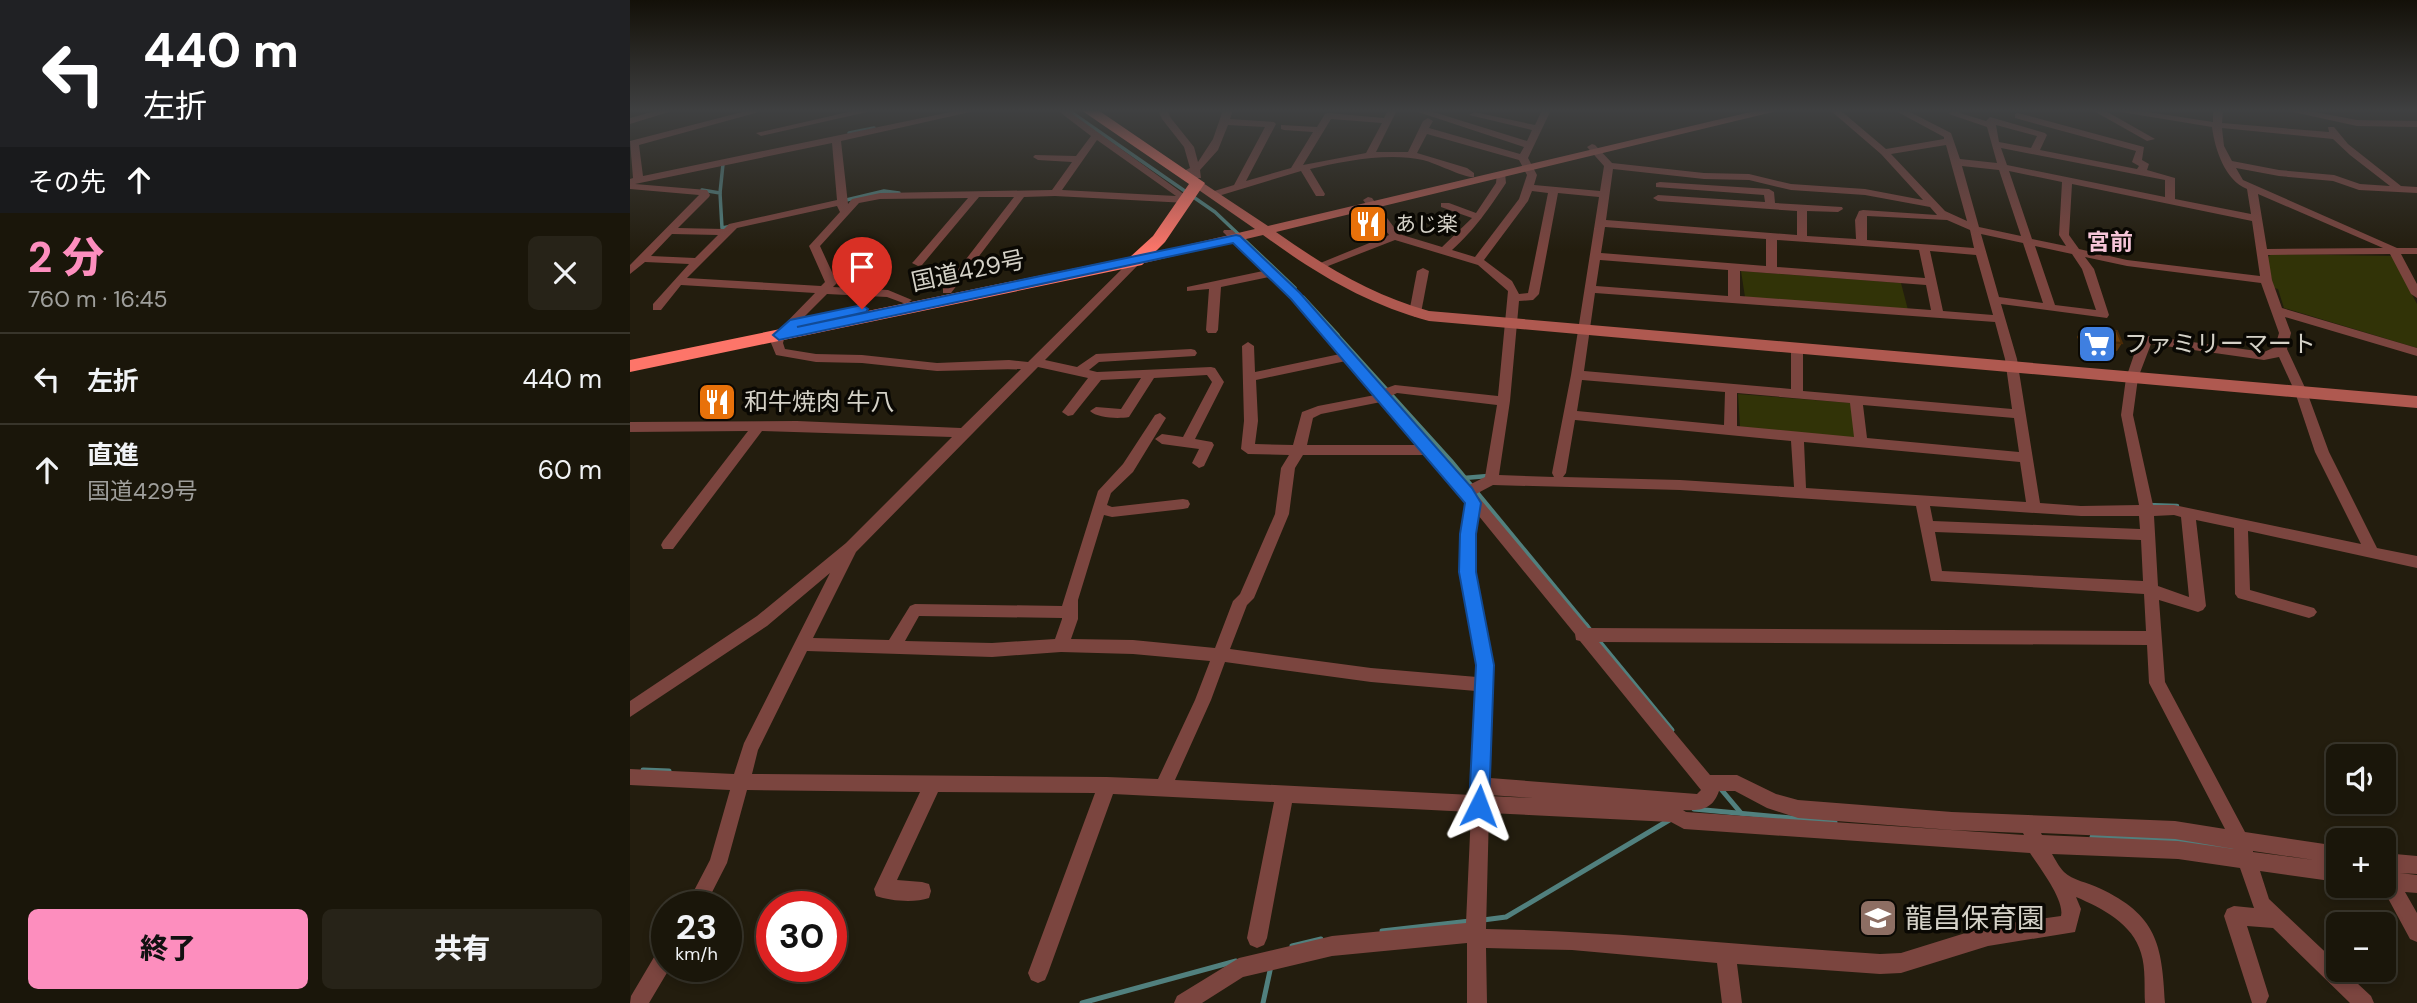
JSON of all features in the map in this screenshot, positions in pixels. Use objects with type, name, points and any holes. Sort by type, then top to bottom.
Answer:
[{"type":"highway","points":[[1142,256],[1190,186],[1151,157]]},
{"type":"highway","name":"国道429号","points":[[630,357],[947,291],[1142,256]]},
{"type":"highway","name":"国道429号","points":[[630,366],[1142,256]]},
{"type":"street","points":[[633,157],[634,182]]},
{"type":"street","points":[[634,182],[750,157]]},
{"type":"street","points":[[838,157],[843,204],[814,246],[831,283],[794,323],[779,335],[777,343],[780,352],[816,358],[862,359],[937,367],[1033,364],[1097,376],[1210,371],[1219,382],[1187,442]]},
{"type":"street","points":[[1038,157],[1078,159]]},
{"type":"street","points":[[1136,157],[1190,186],[1214,194],[1366,296],[1415,313],[1511,324],[2417,402]]},
{"type":"street","points":[[1189,157],[1190,186]]},
{"type":"street","points":[[1190,186],[1207,157]]},
{"type":"street","points":[[1238,187],[1254,157]]},
{"type":"street","points":[[1299,170],[1306,157]]},
{"type":"street","points":[[1214,194],[1299,170],[1373,157]]},
{"type":"street","points":[[1418,157],[1464,170],[1470,175]]},
{"type":"street","points":[[1507,157],[1526,163]]},
{"type":"street","points":[[1477,262],[1524,199],[1532,175],[1526,163],[1527,157]]},
{"type":"street","points":[[1369,203],[1470,175],[1559,157]]},
{"type":"street","points":[[1601,157],[1609,166],[1704,176],[1749,177],[1791,187],[1865,192],[1934,205]]},
{"type":"street","points":[[1889,157],[1947,217],[1975,229],[2127,263],[2266,280]]},
{"type":"street","points":[[1955,157],[2013,367],[2034,504]]},
{"type":"street","points":[[1999,157],[2050,307]]},
{"type":"street","points":[[2058,157],[2170,178],[2170,201]]},
{"type":"street","points":[[2139,157],[2137,162],[2144,164],[2141,173]]},
{"type":"street","points":[[2225,157],[2239,182],[2396,252],[2417,294]]},
{"type":"street","points":[[2358,157],[2384,172],[2397,187]]},
{"type":"street","points":[[1056,192],[1078,159]]},
{"type":"street","points":[[1956,162],[2003,167],[2258,219]]},
{"type":"street","points":[[630,710],[762,621],[851,547],[1142,256],[1501,175],[1526,163]]},
{"type":"street","points":[[2228,163],[2279,173],[2334,178],[2359,187],[2417,190]]},
{"type":"street","points":[[1559,473],[1609,166]]},
{"type":"street","points":[[1299,170],[1320,194]]},
{"type":"street","points":[[1657,213],[1661,170]]},
{"type":"street","points":[[1443,252],[1471,228],[1501,183],[1501,175]]},
{"type":"street","points":[[1995,300],[2103,315],[2088,270],[2064,235],[2067,180]]},
{"type":"street","points":[[630,271],[705,195],[704,192],[634,182]]},
{"type":"street","points":[[1660,185],[1769,192],[1770,206]]},
{"type":"street","points":[[657,307],[678,281],[733,226],[880,196],[1021,194],[1190,186]]},
{"type":"street","points":[[1528,188],[1605,194]]},
{"type":"street","points":[[2252,189],[2266,280],[2285,333],[2281,349],[2275,355],[2264,356],[2149,340],[2143,343],[2132,378],[2129,428],[2146,505],[2157,683],[2242,849],[2262,905],[2364,1003]]},
{"type":"street","points":[[1515,298],[1533,294],[1555,190]]},
{"type":"street","points":[[947,291],[1021,194]]},
{"type":"street","points":[[918,263],[976,195]]},
{"type":"street","points":[[1369,203],[1395,236],[1477,262],[1508,283],[1515,298],[1504,401],[1492,476]]},
{"type":"street","points":[[1445,205],[1478,218]]},
{"type":"street","points":[[1600,223],[1657,213],[1770,206],[1838,209]]},
{"type":"street","points":[[1802,208],[1802,239]]},
{"type":"street","points":[[1657,213],[1771,236],[1982,252]]},
{"type":"street","points":[[1862,244],[1860,220],[1863,213],[1947,217]]},
{"type":"street","points":[[670,231],[728,232]]},
{"type":"street","points":[[1236,234],[1387,394],[1431,450],[1471,493],[1590,635],[1696,774],[1713,782],[1737,783],[1773,802],[1798,809],[2178,850],[2242,849],[2326,854]]},
{"type":"street","points":[[1319,266],[1395,236]]},
{"type":"street","points":[[1771,236],[1772,270]]},
{"type":"street","points":[[1924,249],[1938,314]]},
{"type":"street","points":[[2263,252],[2417,251]]},
{"type":"street","points":[[630,254],[698,261]]},
{"type":"street","points":[[1595,256],[1931,282]]},
{"type":"street","points":[[1734,267],[1734,299]]},
{"type":"street","points":[[1415,313],[1423,271]]},
{"type":"street","points":[[1191,289],[1273,273]]},
{"type":"street","points":[[678,281],[888,294],[906,300]]},
{"type":"street","points":[[1212,330],[1216,284]]},
{"type":"street","points":[[1591,289],[1999,319]]},
{"type":"street","points":[[2275,310],[2417,352]]},
{"type":"street","points":[[1248,346],[1248,449],[1431,450]]},
{"type":"street","points":[[1797,349],[1797,395]]},
{"type":"street","points":[[2281,349],[2301,392],[2322,452],[2370,549]]},
{"type":"street","points":[[1079,372],[1096,358],[1191,353]]},
{"type":"street","points":[[1250,377],[1349,356]]},
{"type":"street","points":[[1096,411],[1124,414],[1150,374]]},
{"type":"street","points":[[1577,375],[2020,414]]},
{"type":"street","points":[[1068,412],[1097,376]]},
{"type":"street","points":[[1730,430],[1731,389]]},
{"type":"street","points":[[1163,789],[1241,601],[1246,598],[1282,514],[1288,468],[1299,450],[1307,415],[1387,394],[1504,401]]},
{"type":"street","points":[[1856,400],[1861,443]]},
{"type":"street","points":[[1568,415],[2027,458]]},
{"type":"street","points":[[1061,645],[1070,611],[1070,600],[1105,491],[1128,468],[1160,418]]},
{"type":"street","points":[[630,427],[759,426],[965,433]]},
{"type":"street","points":[[668,545],[759,426]]},
{"type":"street","points":[[1797,437],[1800,486]]},
{"type":"street","points":[[1162,439],[1207,445],[1199,463]]},
{"type":"street","points":[[1477,1003],[1476,927],[1485,665],[1468,572],[1468,534],[1471,493],[1492,476],[1559,473],[1657,475],[2034,504],[2071,510],[2117,512],[2146,505]]},
{"type":"street","points":[[1492,476],[1680,485],[1922,502],[2146,505],[2370,549],[2417,562]]},
{"type":"street","points":[[1922,502],[1936,577],[2152,590],[2198,606],[2188,513]]},
{"type":"street","points":[[1099,508],[1112,512],[1183,504]]},
{"type":"street","points":[[2071,510],[2079,533]]},
{"type":"street","points":[[2241,524],[2244,594],[2309,612]]},
{"type":"street","points":[[1926,526],[2148,535]]},
{"type":"street","points":[[703,891],[718,863],[750,749],[845,564],[851,547]]},
{"type":"street","points":[[893,647],[915,610],[1070,611]]},
{"type":"street","points":[[1590,635],[2155,638]]},
{"type":"street","points":[[802,644],[992,650],[1061,645],[1221,654],[1358,673],[1484,685]]},
{"type":"street","points":[[630,777],[741,782],[1107,786],[1284,796],[1480,797],[2033,834]]},
{"type":"street","points":[[1480,797],[1676,816],[1684,820],[1700,812],[1713,782]]},
{"type":"street","points":[[922,891],[883,888],[933,783]]},
{"type":"street","points":[[1038,973],[1107,786]]},
{"type":"street","points":[[1257,938],[1284,796]]},
{"type":"street","points":[[1184,1003],[1239,968],[1332,946],[1476,927],[1572,940],[1726,954],[1901,963],[1988,936],[2068,925],[2072,909],[2033,834]]},
{"type":"street","points":[[2242,849],[2326,870]]},
{"type":"street","points":[[2396,871],[2417,865]]},
{"type":"street","points":[[2396,877],[2417,884]]},
{"type":"street","points":[[2058,880],[2105,899],[2121,910],[2140,930],[2151,952],[2155,1003]]},
{"type":"street","points":[[2396,894],[2417,932]]},
{"type":"street","points":[[2259,996],[2234,916],[2274,919]]},
{"type":"street","points":[[1726,954],[1732,1003]]},
{"type":"street","points":[[638,1003],[651,981]]},
{"type":"shaded area","points":[[2272,254],[2392,256],[2417,304],[2417,348],[2284,308],[2278,289],[2274,288],[2266,258]]},
{"type":"shaded area","points":[[1741,271],[1901,283],[1908,310],[1745,297]]},
{"type":"shaded area","points":[[1738,394],[1852,403],[1856,438],[1740,427]]},
{"type":"building","points":[[2082,328],[2117,331],[2122,343],[2086,340]]},
{"type":"waterway","points":[[1135,157],[1215,212],[1295,288]]},
{"type":"waterway","points":[[720,193],[723,164]]},
{"type":"waterway","points":[[702,190],[720,193]]},
{"type":"waterway","points":[[842,201],[884,191],[899,193]]},
{"type":"waterway","points":[[720,193],[722,228],[732,226]]},
{"type":"waterway","points":[[1303,297],[1338,335]]},
{"type":"waterway","points":[[1336,334],[1465,478]]},
{"type":"waterway","points":[[1465,478],[1488,476]]},
{"type":"waterway","points":[[1465,478],[1587,626]]},
{"type":"waterway","points":[[2147,505],[2177,506]]},
{"type":"waterway","points":[[1586,625],[1590,630]]},
{"type":"waterway","points":[[1598,640],[1672,730]]},
{"type":"waterway","points":[[643,770],[669,771]]},
{"type":"waterway","points":[[1720,788],[1741,813]]},
{"type":"waterway","points":[[1694,809],[1835,822]]},
{"type":"waterway","points":[[1483,920],[1506,917],[1671,819]]},
{"type":"waterway","points":[[2092,837],[2175,840],[2236,849]]},
{"type":"waterway","points":[[1382,931],[1470,921]]},
{"type":"waterway","points":[[1292,946],[1321,939]]},
{"type":"waterway","points":[[1082,1003],[1236,961]]},
{"type":"waterway","points":[[1263,1003],[1271,966]]},
{"type":"place","name":"あじ楽","points":[[1368,224]]},
{"type":"place","name":"ファミリーマート","points":[[2097,344]]},
{"type":"place","name":"和牛焼肉 牛八","points":[[717,402]]},
{"type":"place","name":"龍昌保育園","points":[[1878,918]]},
{"type":"district","name":"宮前","points":[[2110,242]]},
{"type":"route","points":[[862,309],[794,323],[779,335],[1236,239],[1296,296],[1467,492],[1473,503],[1468,534],[1468,572],[1485,665],[1479,806]]}]
